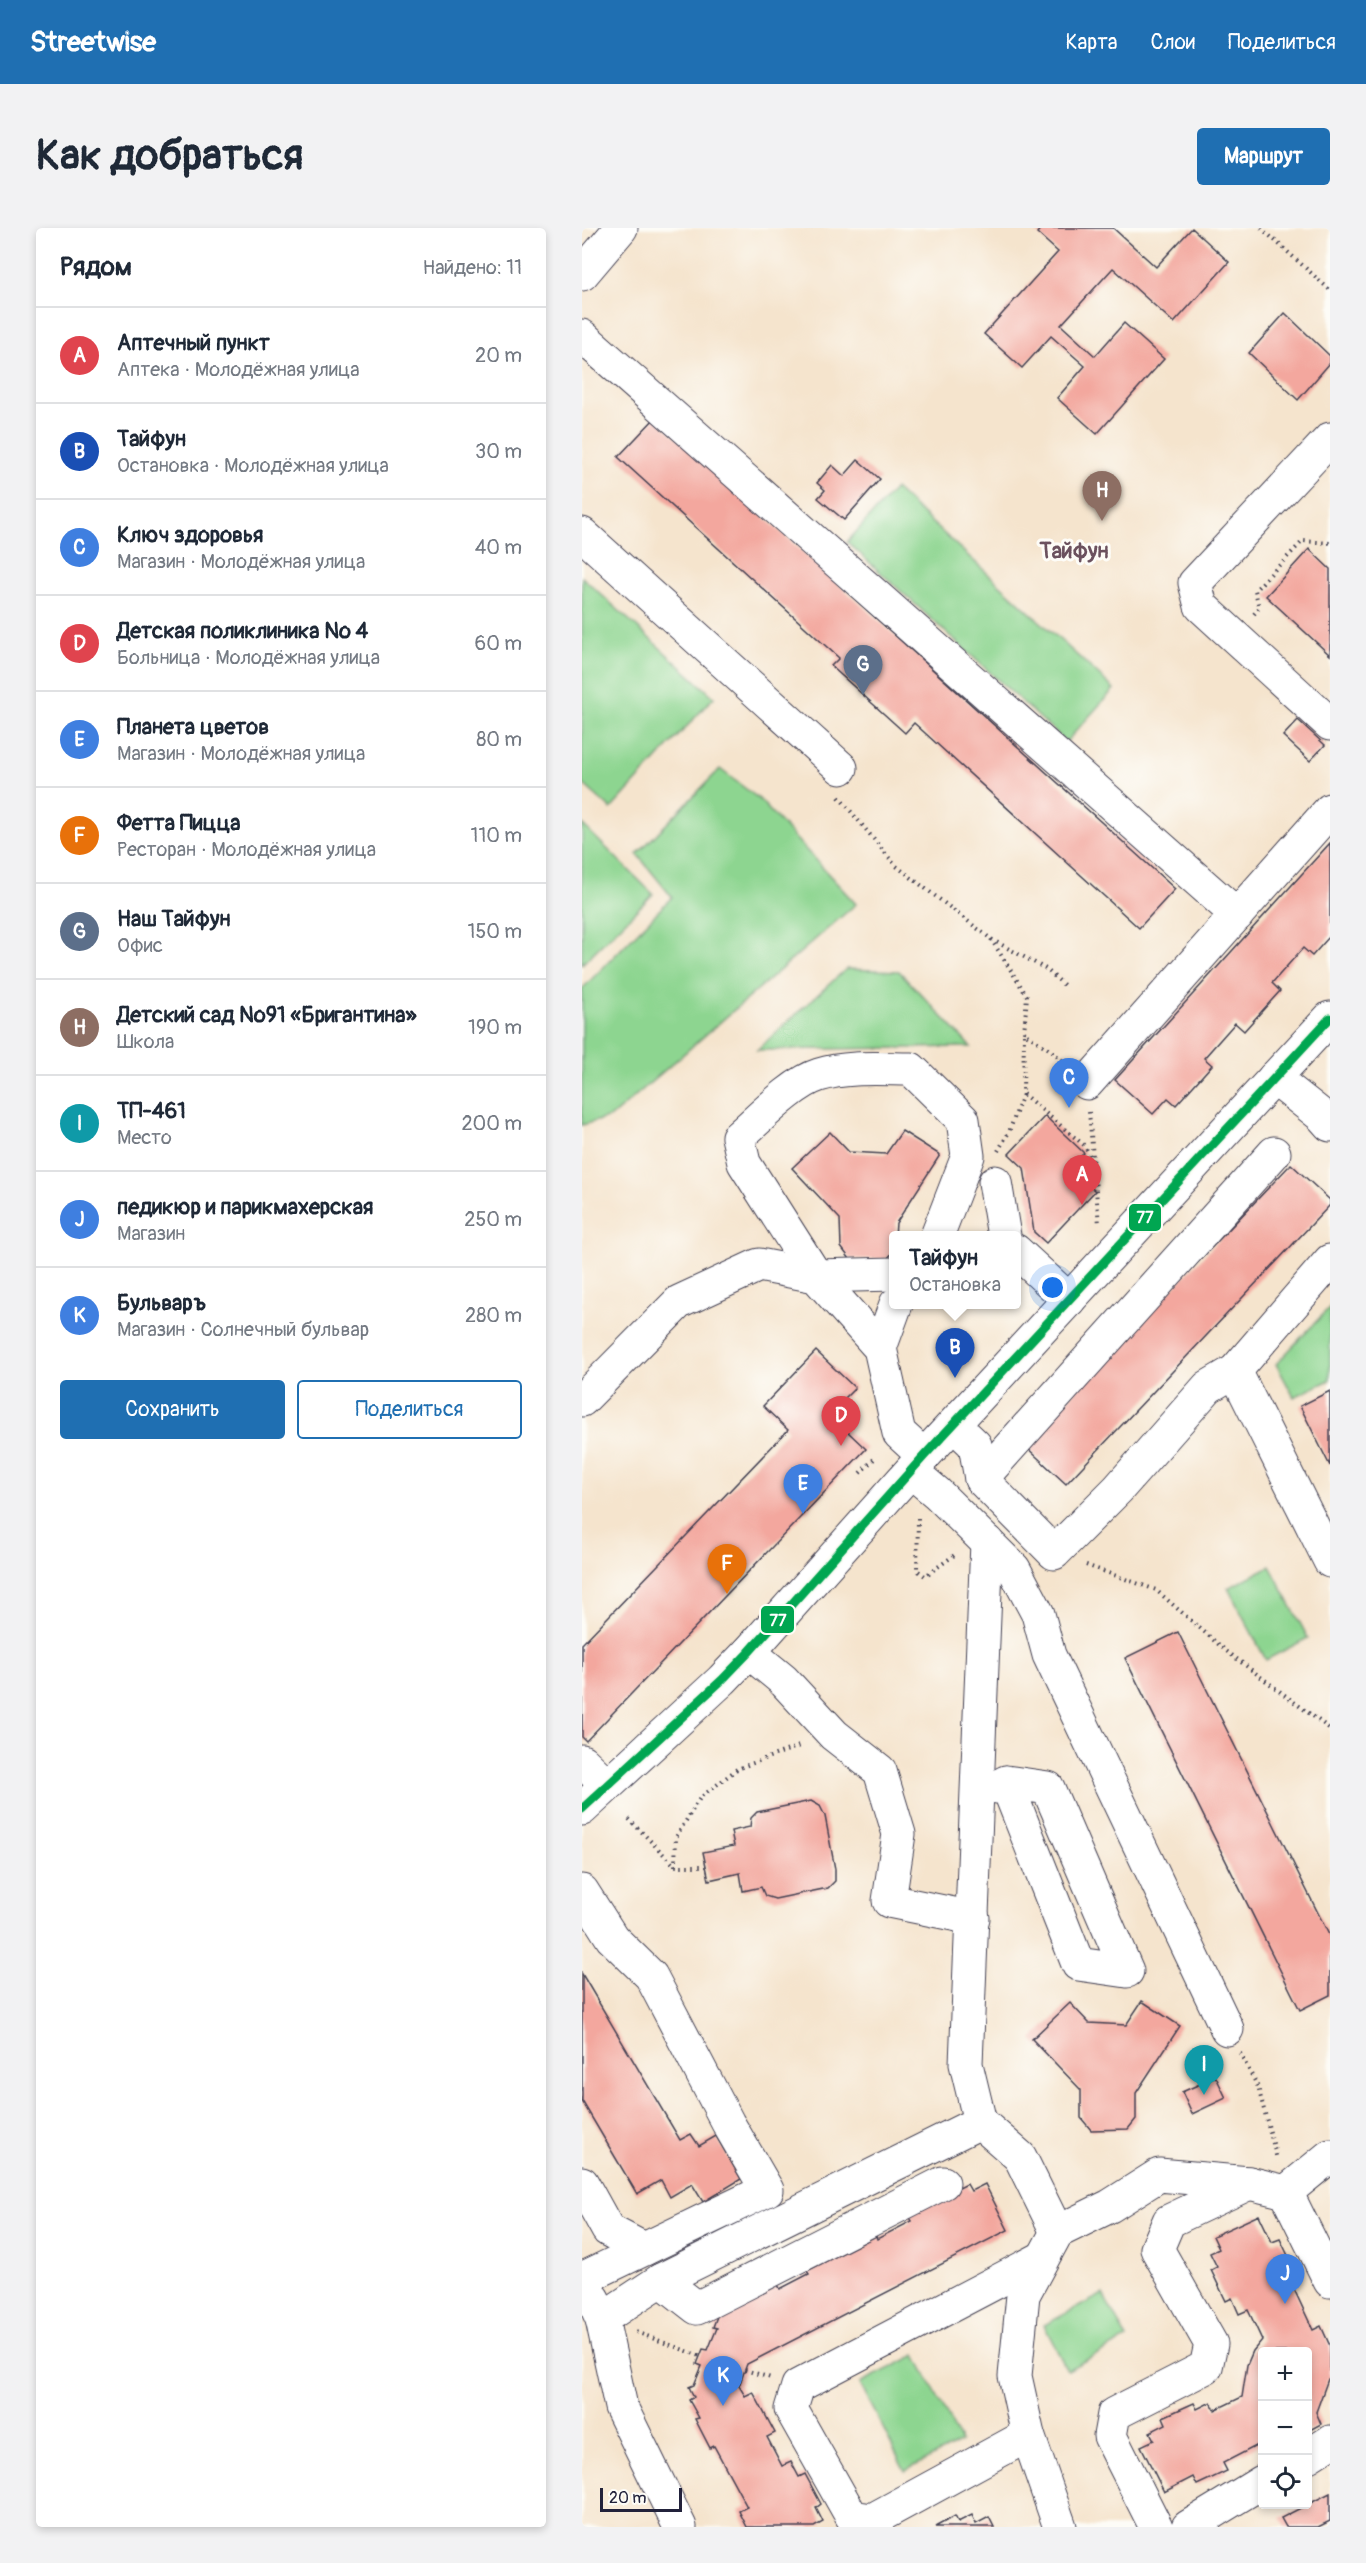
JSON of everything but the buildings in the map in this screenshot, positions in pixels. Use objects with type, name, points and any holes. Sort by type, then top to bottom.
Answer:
[{"type":"street","points":[[582,274],[621,228]]},
{"type":"street","points":[[582,336],[1237,915]]},
{"type":"street","points":[[1326,711],[1200,606],[1195,583],[1330,439]]},
{"type":"street","points":[[582,534],[838,780]]},
{"type":"street","points":[[1087,1083],[1330,810]]},
{"type":"street","points":[[582,1809],[722,1680],[1330,1018]]},
{"type":"street","points":[[938,1231],[968,1156],[963,1120],[911,1069],[850,1070],[817,1075],[787,1094],[738,1137],[744,1163],[816,1276],[880,1348],[899,1433],[918,1464],[937,1493],[1014,1569],[1038,1614],[1049,1655],[1227,2029]]},
{"type":"street","points":[[1274,1078],[1327,1116]]},
{"type":"street","points":[[981,1479],[1274,1153]]},
{"type":"street","points":[[995,1182],[1003,1231]]},
{"type":"street","points":[[1021,1255],[1069,1300]]},
{"type":"street","points":[[954,1425],[975,1445],[981,1479],[1054,1553],[1118,1489],[1208,1387],[1235,1371],[1330,1261]]},
{"type":"street","points":[[582,1400],[679,1302],[759,1265],[816,1276],[889,1274]]},
{"type":"street","points":[[880,1348],[895,1309]]},
{"type":"street","points":[[1235,1371],[1330,1562]]},
{"type":"street","points":[[984,1539],[992,1783],[973,1918],[966,2064],[980,2122],[1020,2157],[1049,2245],[1023,2295],[1015,2376],[1028,2434],[1060,2527]]},
{"type":"street","points":[[748,1652],[783,1680],[834,1735],[880,1771],[899,1834],[889,1901],[973,1918]]},
{"type":"street","points":[[582,1761],[607,1785]]},
{"type":"street","points":[[992,1783],[1048,1788],[1127,1971],[1078,1964],[992,1783]]},
{"type":"street","points":[[582,1891],[612,1938],[651,1976],[728,2123],[767,2190],[582,2281],[602,2319],[621,2407],[680,2527]]},
{"type":"street","points":[[602,2319],[661,2280],[980,2122]]},
{"type":"street","points":[[1286,2192],[1330,2156]]},
{"type":"street","points":[[1028,2434],[872,2520],[852,2517],[791,2409],[798,2386],[1049,2245],[1159,2175],[1248,2183],[1286,2192]]},
{"type":"street","points":[[582,2183],[608,2230],[644,2249]]},
{"type":"street","points":[[661,2280],[697,2308],[943,2183]]},
{"type":"street","points":[[1156,2527],[1110,2436],[1114,2414],[1206,2367],[1211,2344],[1157,2248],[1169,2222],[1248,2183]]},
{"type":"street","points":[[1286,2192],[1330,2281]]},
{"type":"street","points":[[1310,2455],[1330,2442]]},
{"type":"street","points":[[1188,2527],[1258,2485]]},
{"type":"path","points":[[1261,228],[1330,290]]},
{"type":"path","points":[[1235,637],[1259,608],[1255,590],[1303,541],[1330,543]]},
{"type":"path","points":[[838,780],[895,865],[991,939],[1046,969],[1064,985]]},
{"type":"path","points":[[991,939],[1027,996],[1023,1094],[1009,1132],[996,1154],[995,1182]]},
{"type":"path","points":[[1024,1033],[1053,1051],[1087,1083],[1099,1224]]},
{"type":"path","points":[[1023,1094],[1085,1146],[1094,1165]]},
{"type":"path","points":[[860,1473],[875,1458]]},
{"type":"path","points":[[918,1514],[917,1570],[925,1576],[984,1539]]},
{"type":"path","points":[[1054,1553],[1156,1590],[1225,1650],[1330,1729]]},
{"type":"path","points":[[675,1866],[676,1837],[700,1798],[737,1769],[834,1735]]},
{"type":"path","points":[[629,1819],[675,1866],[706,1866]]},
{"type":"path","points":[[1227,2029],[1258,2087],[1286,2192]]},
{"type":"path","points":[[602,2319],[700,2356]]},
{"type":"green space","points":[[895,489],[1114,689],[1066,742],[847,542]]},
{"type":"green space","points":[[582,577],[714,697],[611,809],[582,783]]},
{"type":"green space","points":[[720,769],[759,799],[856,904],[611,1117],[582,1125],[582,989],[672,897],[637,854]]},
{"type":"green space","points":[[582,824],[653,894],[582,964]]},
{"type":"green space","points":[[846,969],[899,971],[971,1047],[757,1050]]},
{"type":"green space","points":[[1330,1307],[1330,1380],[1294,1397],[1276,1364]]},
{"type":"green space","points":[[1270,1566],[1308,1638],[1266,1660],[1228,1588]]},
{"type":"green space","points":[[1103,2294],[1127,2339],[1067,2370],[1044,2325]]},
{"type":"green space","points":[[916,2355],[961,2442],[905,2471],[860,2383]]},
{"type":"transit line","name":"77","points":[[582,1809],[722,1680],[749,1652],[924,1456],[1330,1018]]},
{"type":"place","name":"Детский сад №91 «Бригантина»","points":[[1102,521]]},
{"type":"place","name":"Наш Тайфун","points":[[863,695]]},
{"type":"place","name":"Ключ здоровья","points":[[1069,1108]]},
{"type":"place","name":"Аптечный пункт","points":[[1082,1205]]},
{"type":"place","name":"Тайфун","points":[[955,1378]]},
{"type":"place","name":"Детская поликлиника № 4","points":[[841,1446]]},
{"type":"place","name":"Планета цветов","points":[[803,1514]]},
{"type":"place","name":"Фетта Пицца","points":[[727,1594]]},
{"type":"place","name":"ТП-461","points":[[1204,2095]]},
{"type":"place","name":"педикюр и парикмахерская","points":[[1285,2304]]},
{"type":"place","name":"Бульваръ","points":[[723,2406]]},
{"type":"district","name":"Тайфун","points":[[1074,550]]}]
